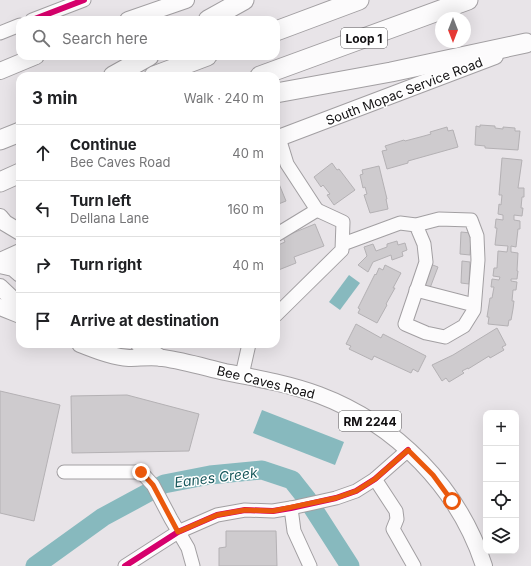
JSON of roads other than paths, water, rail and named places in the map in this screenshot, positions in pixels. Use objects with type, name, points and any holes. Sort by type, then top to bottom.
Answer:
[{"type":"highway","points":[[215,16],[244,0]]},
{"type":"highway","points":[[280,30],[359,0]]},
{"type":"highway","name":"Loop 1","points":[[271,72],[468,0]]},
{"type":"highway","points":[[280,92],[391,72],[529,42]]},
{"type":"highway","points":[[120,72],[142,60]]},
{"type":"highway","points":[[165,72],[196,60]]},
{"type":"highway","points":[[0,140],[16,134]]},
{"type":"highway","points":[[0,182],[16,175]]},
{"type":"main road","points":[[140,16],[186,0]]},
{"type":"main road","name":"South Mopac Service Road","points":[[280,137],[441,77],[529,42]]},
{"type":"main road","points":[[0,71],[26,60]]},
{"type":"main road","points":[[0,217],[5,223],[16,230]]},
{"type":"main road","points":[[0,261],[16,254]]},
{"type":"main road","points":[[0,265],[13,268],[16,271]]},
{"type":"main road","points":[[0,287],[16,302]]},
{"type":"main road","points":[[0,306],[16,313]]},
{"type":"main road","name":"Bee Caves Road","points":[[91,348],[129,358],[161,358],[242,375],[290,386],[337,402],[378,426],[408,450],[433,475],[456,506],[471,534],[484,566]]},
{"type":"main road","name":"Bee Caves Road","points":[[145,348],[161,358]]},
{"type":"street","points":[[42,16],[84,0]]},
{"type":"street","points":[[0,32],[16,26]]},
{"type":"street","points":[[280,144],[286,164],[317,210],[343,222],[342,250],[280,311]]},
{"type":"street","points":[[280,232],[317,210]]},
{"type":"street","points":[[343,244],[400,223],[416,225],[439,218],[471,220],[477,236],[478,260],[474,310],[464,326],[445,337],[426,333],[404,324],[426,262],[424,244],[416,225]]},
{"type":"street","points":[[416,290],[474,305]]},
{"type":"street","points":[[242,375],[248,348]]},
{"type":"street","points":[[125,566],[178,532],[217,515],[245,510],[273,511],[297,507],[336,498],[356,491],[375,479],[408,450]]},
{"type":"street","points":[[64,472],[141,472],[153,485],[188,548],[193,566]]},
{"type":"street","points":[[375,479],[396,511],[397,519],[393,529],[414,566]]},
{"type":"street","points":[[297,507],[294,531],[310,566]]},
{"type":"water","points":[[349,275],[360,283],[340,310],[329,302]]},
{"type":"water","points":[[262,410],[344,442],[335,465],[253,433]]},
{"type":"waterway","name":"Eanes Creek","points":[[35,566],[103,517],[164,484],[210,475],[262,470],[292,480],[307,499],[350,566]]}]
